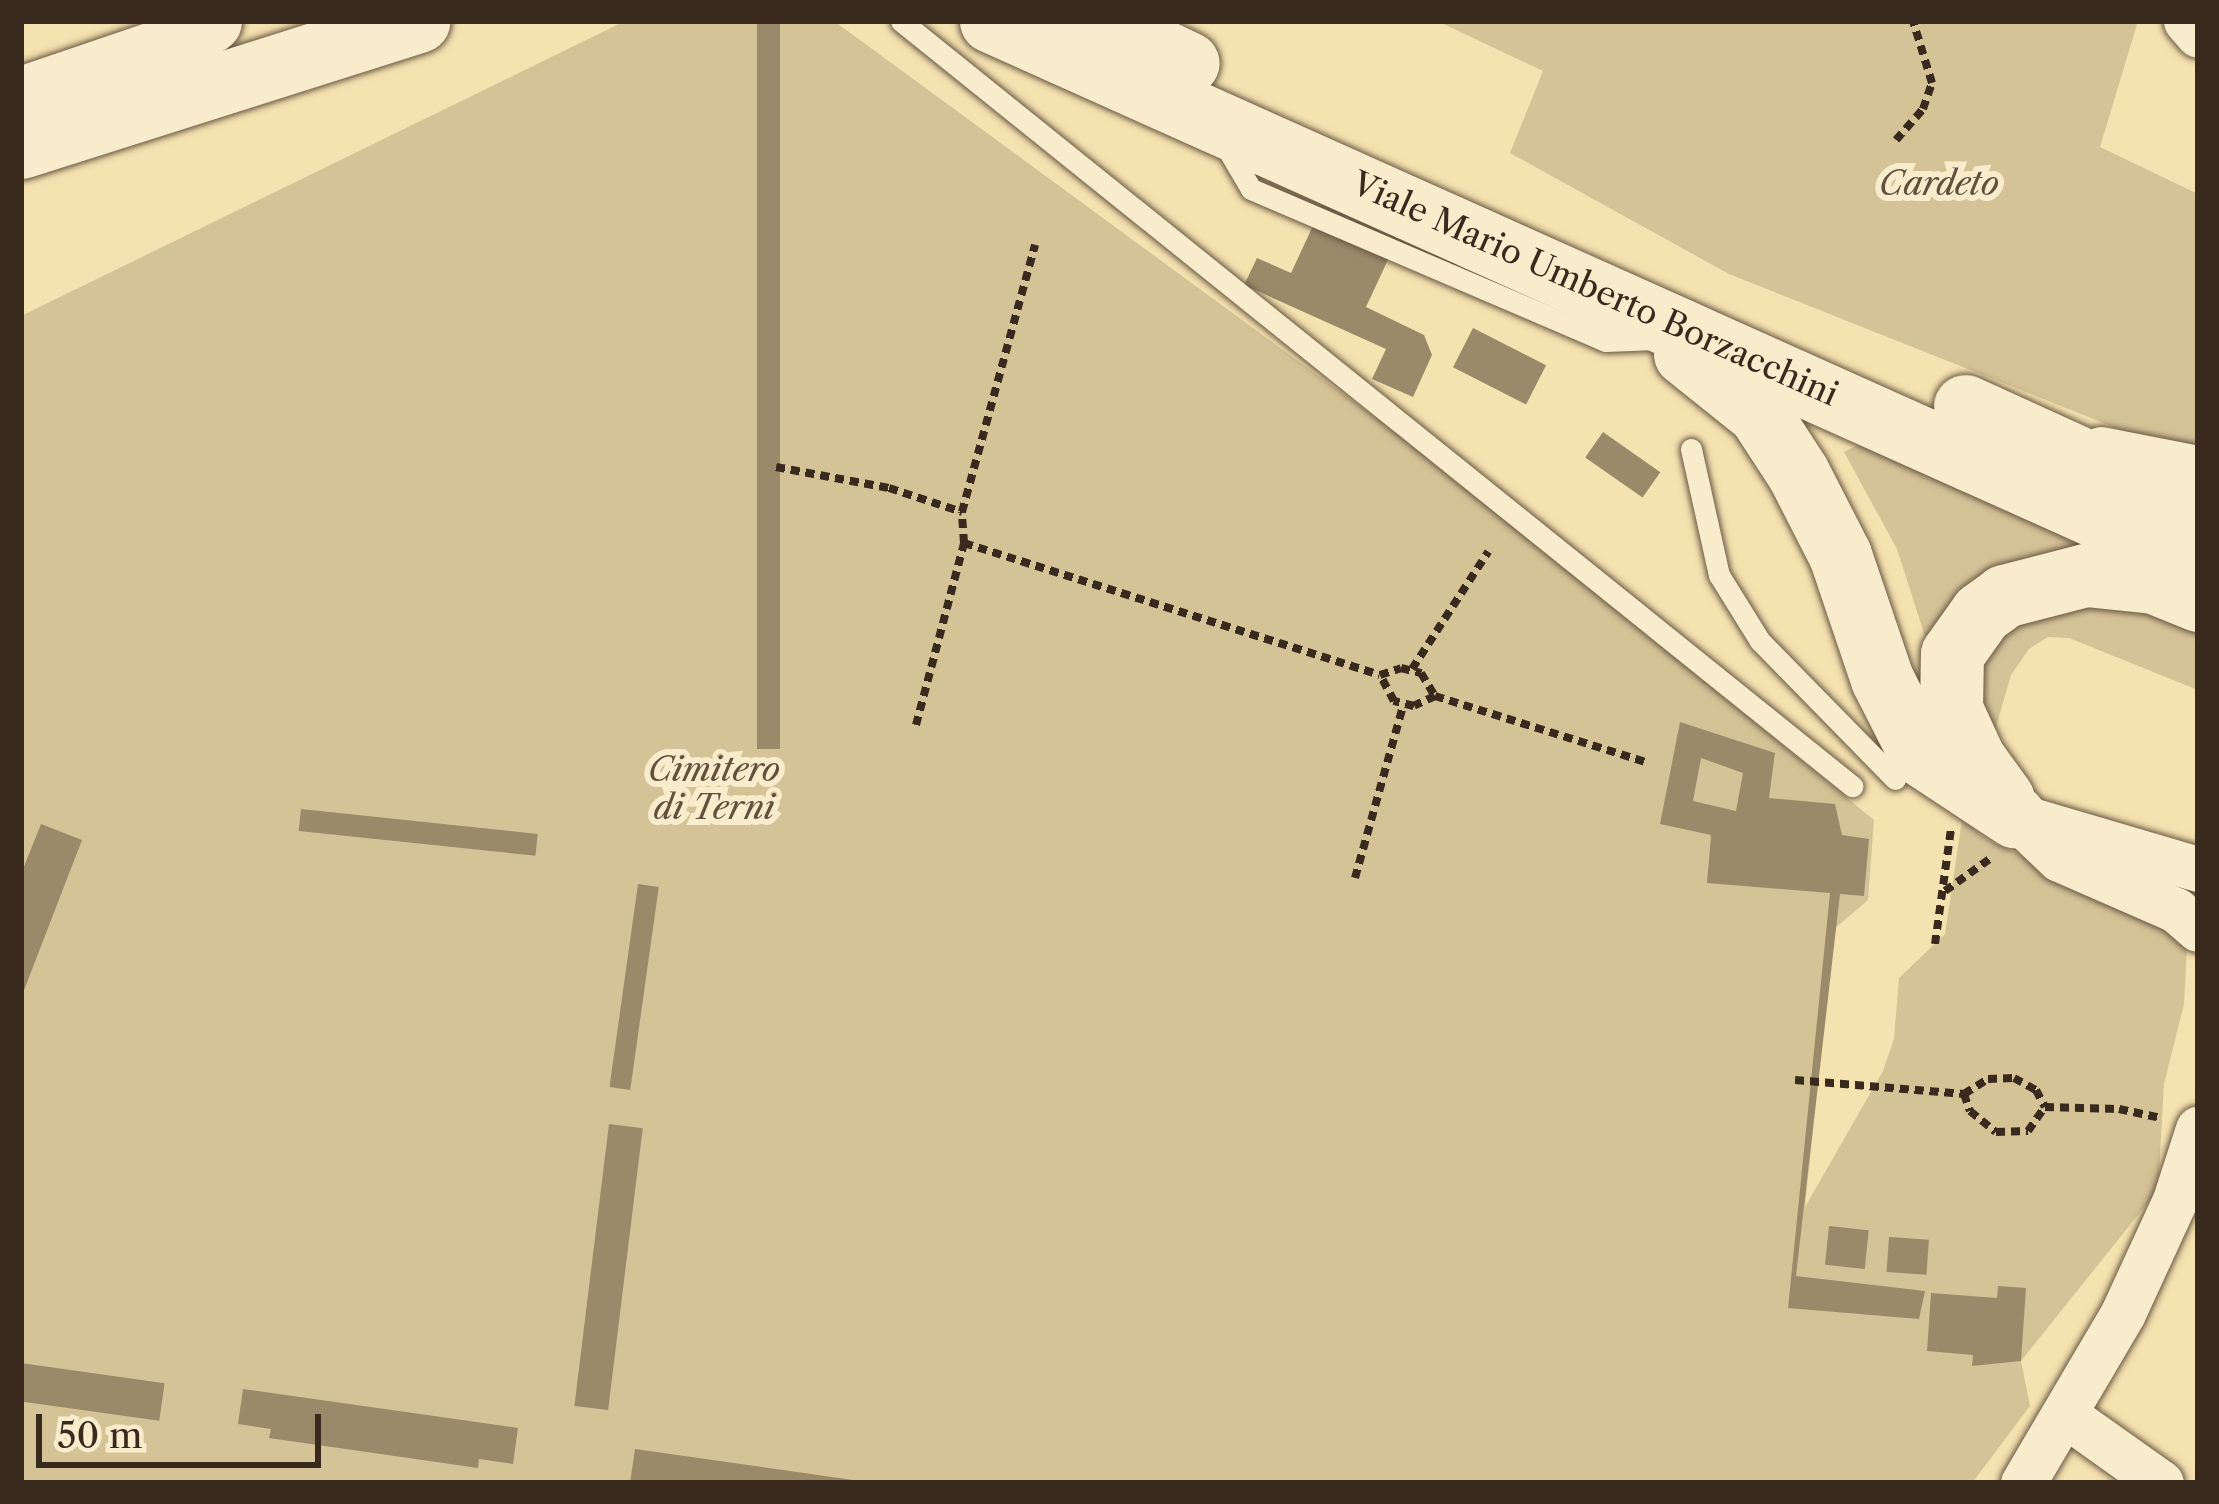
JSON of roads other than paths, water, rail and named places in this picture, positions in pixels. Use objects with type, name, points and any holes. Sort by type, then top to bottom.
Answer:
[{"type":"main road","points":[[21,98],[164,49],[210,21]]},
{"type":"main road","points":[[21,147],[418,21]]},
{"type":"main road","name":"Viale Mario Umberto Borzacchini","points":[[991,21],[1210,118],[1493,267],[1615,298],[2198,562]]},
{"type":"main road","name":"Viale Mario Umberto Borzacchini","points":[[1099,21],[2198,512]]},
{"type":"main road","points":[[1615,298],[1759,413],[1798,473],[1840,555],[1882,679],[1920,754],[1984,812]]},
{"type":"main road","points":[[1984,812],[1974,759],[1951,710],[1952,654],[1981,613],[2004,596],[2086,574],[2154,582],[2198,600]]},
{"type":"street","points":[[2186,21],[2198,35]]},
{"type":"street","points":[[2033,437],[2198,468]]},
{"type":"street","points":[[1984,812],[2198,868]]},
{"type":"street","points":[[1984,812],[2059,859],[2176,910],[2198,929]]},
{"type":"street","points":[[2024,1483],[2123,1313],[2186,1190],[2188,1126]]},
{"type":"street","points":[[2064,1414],[2161,1483]]},
{"type":"lane","points":[[901,21],[1852,786]]},
{"type":"lane","points":[[1493,267],[1606,341],[1665,338]]},
{"type":"lane","points":[[1691,449],[1707,502],[1719,575],[1729,592],[1760,641],[1895,779]]},
{"type":"park label","name":"Cardeto","points":[[1939,184]]},
{"type":"park label","name":"Cimitero di Terni","points":[[714,789]]}]
